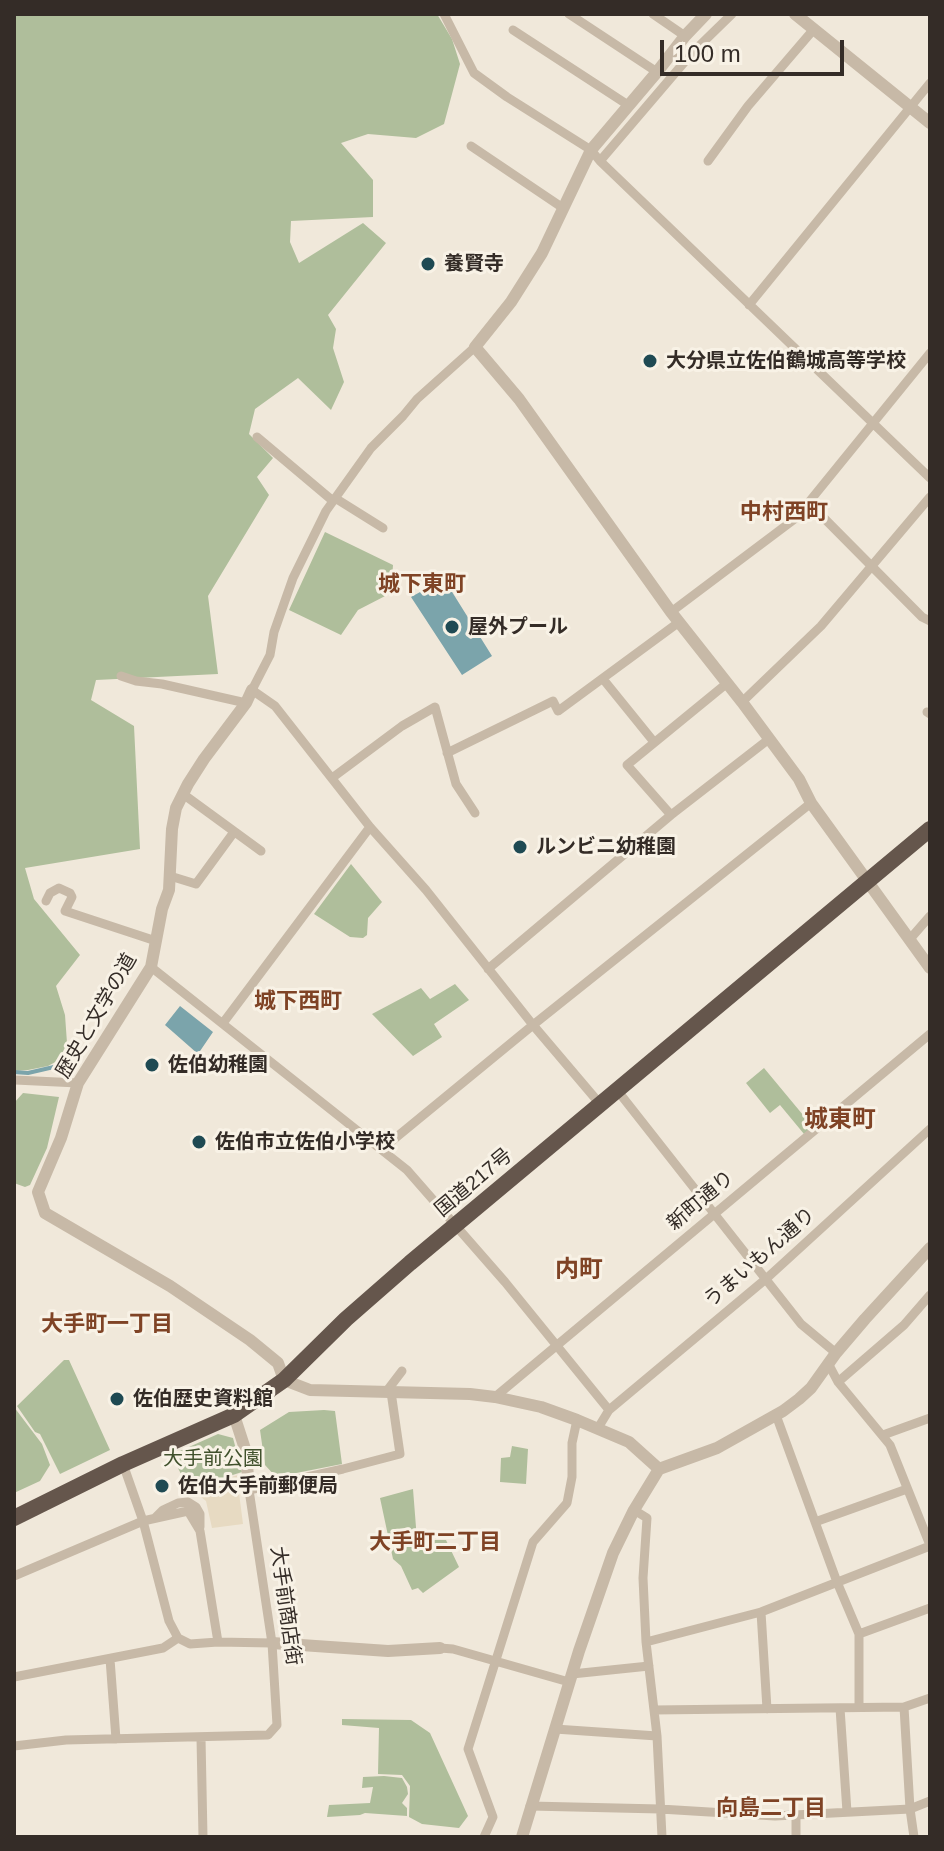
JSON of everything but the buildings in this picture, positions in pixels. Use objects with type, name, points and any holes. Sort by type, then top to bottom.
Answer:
[{"type":"highway","name":"国道217号","points":[[14,1518],[123,1464],[234,1415],[284,1380],[346,1319],[455,1225],[930,829]]},
{"type":"street","points":[[444,14],[474,73],[591,150],[930,478]]},
{"type":"street","points":[[569,14],[657,72]]},
{"type":"street","points":[[653,14],[685,36]]},
{"type":"street","points":[[706,14],[591,150],[542,253],[511,302],[475,347],[519,399],[675,617],[799,779],[811,803],[930,968]]},
{"type":"street","points":[[600,161],[693,52],[732,14]]},
{"type":"street","points":[[795,14],[930,123]]},
{"type":"street","points":[[708,161],[748,106],[814,29]]},
{"type":"street","points":[[513,30],[628,105]]},
{"type":"street","points":[[749,305],[930,83]]},
{"type":"street","points":[[471,146],[563,208]]},
{"type":"street","name":"歴史と文学の道","points":[[284,1380],[278,1363],[250,1340],[170,1286],[45,1213],[38,1192],[61,1138],[78,1083],[151,967],[162,909],[169,890],[176,808],[204,759],[246,703],[270,655],[274,632],[293,578],[326,511],[371,448],[417,399],[475,347]]},
{"type":"street","points":[[447,753],[553,701],[558,711],[603,679],[796,518],[930,353]]},
{"type":"street","points":[[257,437],[334,500],[383,528]]},
{"type":"street","points":[[742,702],[821,626],[930,497]]},
{"type":"street","points":[[809,503],[922,617],[930,621]]},
{"type":"street","points":[[121,676],[246,703]]},
{"type":"street","points":[[603,679],[654,742]]},
{"type":"street","points":[[671,815],[627,765],[726,684]]},
{"type":"street","points":[[252,690],[275,706],[370,827],[426,890],[600,1104]]},
{"type":"street","points":[[332,778],[402,726],[435,707],[456,784],[475,813]]},
{"type":"street","points":[[488,969],[671,815],[769,739]]},
{"type":"street","points":[[183,794],[261,851]]},
{"type":"street","points":[[382,1149],[811,803]]},
{"type":"street","points":[[223,1023],[370,827]]},
{"type":"street","points":[[170,876],[196,884],[234,832]]},
{"type":"street","points":[[46,901],[50,893],[59,888],[72,897],[65,911],[156,941]]},
{"type":"street","points":[[910,939],[930,916]]},
{"type":"street","points":[[151,967],[407,1170],[505,1282],[609,1410]]},
{"type":"street","name":"新町通り","points":[[495,1397],[930,1034]]},
{"type":"street","points":[[15,1080],[78,1083]]},
{"type":"street","points":[[617,1090],[801,1324],[836,1353]]},
{"type":"street","name":"うまいもん通り","points":[[598,1428],[609,1410],[767,1278],[930,1129]]},
{"type":"street","points":[[522,1837],[613,1553],[659,1469],[717,1448],[799,1399],[865,1319],[930,1248]]},
{"type":"street","points":[[838,1382],[904,1325],[930,1295]]},
{"type":"street","points":[[646,1642],[761,1612],[930,1546],[890,1445],[838,1382],[829,1365]]},
{"type":"street","points":[[249,1490],[400,1454],[388,1392],[402,1371]]},
{"type":"street","points":[[284,1380],[310,1390],[470,1394],[541,1407],[629,1442],[659,1469]]},
{"type":"street","name":"大手前商店街","points":[[14,1746],[66,1740],[268,1735],[277,1725],[272,1643],[246,1452],[234,1415]]},
{"type":"street","points":[[776,1415],[859,1634],[859,1707]]},
{"type":"street","points":[[883,1435],[930,1418]]},
{"type":"street","points":[[484,1837],[493,1817],[468,1749],[533,1542],[567,1503],[577,1420]]},
{"type":"street","points":[[123,1464],[143,1521],[169,1621],[178,1638],[190,1644],[272,1643],[388,1651],[453,1649],[495,1662],[571,1678],[649,1666]]},
{"type":"street","points":[[815,1522],[907,1489]]},
{"type":"street","points":[[634,1510],[647,1518],[643,1578],[646,1642],[657,1736],[662,1837]]},
{"type":"street","points":[[14,1576],[143,1521],[188,1511],[200,1531],[218,1642]]},
{"type":"street","points":[[859,1634],[930,1608]]},
{"type":"street","points":[[761,1612],[767,1709]]},
{"type":"street","points":[[14,1677],[163,1648],[178,1638]]},
{"type":"street","points":[[110,1659],[116,1739]]},
{"type":"street","points":[[654,1710],[904,1707],[930,1698]]},
{"type":"street","points":[[904,1707],[914,1837]]},
{"type":"street","points":[[840,1708],[847,1812]]},
{"type":"street","points":[[555,1729],[657,1736]]},
{"type":"street","points":[[201,1738],[203,1837]]},
{"type":"street","points":[[530,1806],[775,1816],[910,1809],[930,1801]]},
{"type":"street","points":[[796,1815],[796,1837]]},
{"type":"green space","points":[[14,14],[437,14],[452,39],[460,64],[444,124],[416,138],[368,134],[341,143],[373,180],[373,217],[291,221],[290,242],[299,263],[363,223],[386,243],[328,315],[336,329],[333,348],[344,382],[331,410],[298,378],[255,409],[249,434],[273,458],[257,477],[269,495],[208,596],[218,674],[96,680],[91,700],[134,726],[140,849],[25,868],[34,899],[80,955],[56,986],[65,1015],[67,1043],[59,1060],[48,1066],[14,1071]]},
{"type":"green space","points":[[325,532],[393,565],[391,593],[358,610],[341,635],[289,610]]},
{"type":"green space","points":[[351,864],[382,902],[368,918],[367,935],[363,938],[350,937],[314,914]]},
{"type":"green space","points":[[455,984],[469,1000],[434,1024],[442,1037],[413,1056],[372,1014],[421,988],[430,999]]},
{"type":"green space","points":[[764,1068],[813,1127],[804,1134],[780,1105],[770,1113],[746,1083]]},
{"type":"green space","points":[[23,1093],[59,1097],[47,1148],[30,1185],[25,1187],[14,1183],[14,1103]]},
{"type":"green space","points":[[64,1360],[69,1360],[110,1450],[60,1474],[40,1434],[35,1432],[17,1406]]},
{"type":"green space","points":[[14,1407],[42,1444],[50,1465],[40,1481],[14,1493]]},
{"type":"green space","points":[[335,1411],[342,1464],[276,1477],[265,1465],[260,1430],[289,1412]]},
{"type":"green space","name":"大手前公園","points":[[218,1434],[233,1438],[242,1472],[189,1489],[171,1455]]},
{"type":"green space","points":[[512,1446],[528,1449],[526,1484],[500,1482],[501,1458],[510,1457]]},
{"type":"green space","points":[[413,1489],[417,1540],[446,1540],[459,1567],[423,1593],[418,1588],[412,1590],[401,1566],[393,1559],[380,1498]]},
{"type":"green space","points":[[342,1719],[411,1720],[430,1733],[468,1816],[459,1828],[422,1824],[409,1817],[410,1786],[402,1775],[378,1774],[379,1728],[342,1725]]},
{"type":"green space","points":[[363,1777],[402,1778],[408,1794],[402,1803],[407,1808],[407,1816],[365,1813],[327,1817],[329,1805],[370,1803],[373,1787],[362,1788]]},
{"type":"shaded area","points":[[241,1474],[243,1490],[239,1493],[243,1524],[212,1528],[206,1501],[192,1490]]},
{"type":"water","name":"屋外プール","points":[[444,579],[492,656],[462,675],[411,597]]},
{"type":"water","points":[[180,1006],[213,1032],[198,1054],[165,1025]]},
{"type":"waterway","points":[[14,1072],[28,1073],[71,1063]]},
{"type":"place","name":"養賢寺","points":[[428,264]]},
{"type":"place","name":"大分県立佐伯鶴城高等学校","points":[[650,361]]},
{"type":"place","name":"屋外プール","points":[[452,627]]},
{"type":"place","name":"ルンビニ幼稚園","points":[[520,847]]},
{"type":"place","name":"佐伯幼稚園","points":[[152,1065]]},
{"type":"place","name":"佐伯市立佐伯小学校","points":[[199,1142]]},
{"type":"place","name":"佐伯歴史資料館","points":[[117,1399]]},
{"type":"place","name":"佐伯大手前郵便局","points":[[162,1486]]},
{"type":"district","name":"中村西町","points":[[784,513]]},
{"type":"district","name":"城下東町","points":[[422,585]]},
{"type":"district","name":"城下西町","points":[[298,1002]]},
{"type":"district","name":"城東町","points":[[840,1120]]},
{"type":"district","name":"内町","points":[[579,1270]]},
{"type":"district","name":"大手町一丁目","points":[[107,1325]]},
{"type":"district","name":"大手町二丁目","points":[[435,1543]]},
{"type":"district","name":"向島二丁目","points":[[771,1809]]}]
